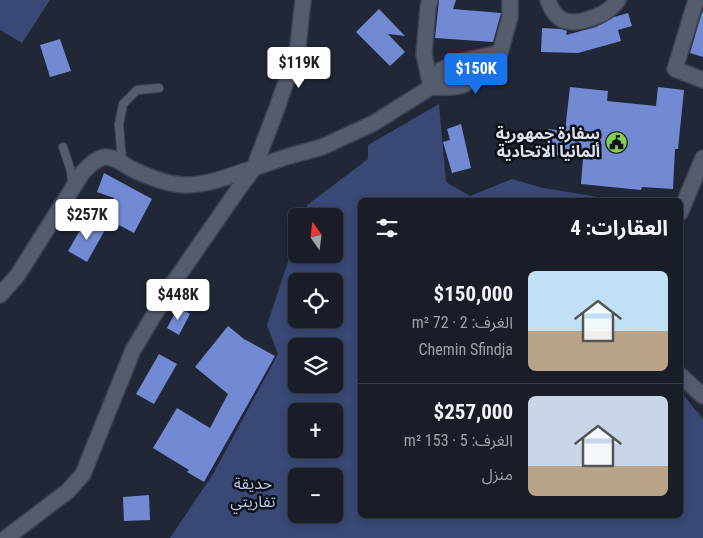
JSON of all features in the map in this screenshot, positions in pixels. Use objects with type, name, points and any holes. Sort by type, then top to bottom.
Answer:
[{"type":"street","points":[[6,538],[68,490],[83,474],[133,350],[174,282],[254,168],[298,46],[303,0]]},
{"type":"street","points":[[430,0],[424,54],[431,87]]},
{"type":"street","points":[[431,87],[466,84],[500,53],[510,17],[510,0]]},
{"type":"street","points":[[548,0],[558,17],[574,23],[597,16],[608,10],[618,0]]},
{"type":"street","points":[[696,0],[675,69],[703,80]]},
{"type":"street","points":[[0,295],[17,276],[83,172],[94,161],[106,157],[114,159],[156,180],[185,185],[206,182],[322,147],[374,123],[431,87],[441,70],[462,61],[500,53]]},
{"type":"street","points":[[683,206],[703,158]]},
{"type":"street","points":[[683,378],[703,396]]},
{"type":"lane","points":[[122,163],[119,124],[123,104],[136,90],[159,88]]},
{"type":"lane","points":[[63,147],[71,171],[72,189]]},
{"type":"green space","points":[[0,0],[50,0],[22,43],[0,30]]},
{"type":"green space","name":"حديقة تفاريتي","points":[[439,104],[446,182],[470,196],[512,179],[543,188],[605,198],[358,198],[358,518],[683,518],[683,396],[703,419],[703,538],[170,538],[213,474],[278,354],[267,325],[288,262],[343,263],[343,208],[306,208],[307,205],[368,159],[368,145]]},
{"type":"building","points":[[439,0],[456,0],[453,9],[501,13],[493,42],[435,38]]},
{"type":"building","points":[[379,9],[405,36],[388,34],[405,52],[390,66],[356,32]]},
{"type":"building","points":[[703,12],[703,57],[690,53]]},
{"type":"building","points":[[628,13],[632,26],[618,30],[621,41],[578,53],[541,52],[542,28],[561,29],[567,31],[566,35],[596,27],[614,17]]},
{"type":"building","points":[[60,39],[71,71],[50,77],[40,45]]},
{"type":"building","points":[[570,87],[608,91],[607,101],[656,106],[658,87],[684,90],[678,149],[675,149],[673,189],[642,187],[641,190],[581,184],[583,158],[546,154],[548,129],[565,131]]},
{"type":"building","points":[[461,124],[471,168],[452,173],[443,142],[450,140],[447,129]]},
{"type":"building","points":[[104,173],[152,199],[134,233],[104,217],[114,198],[97,192]]},
{"type":"building","points":[[86,220],[105,230],[87,262],[68,251]]},
{"type":"building","points":[[178,307],[190,314],[179,335],[167,328]]},
{"type":"building","points":[[228,326],[244,339],[275,356],[204,482],[187,472],[189,470],[153,448],[177,408],[210,428],[228,394],[195,367]]},
{"type":"building","points":[[159,354],[177,364],[154,404],[136,394]]},
{"type":"building","points":[[149,495],[150,520],[124,521],[123,497]]},
{"type":"place","name":"سفارة جمهورية ألمانيا الاتحادية","points":[[616,142]]}]
